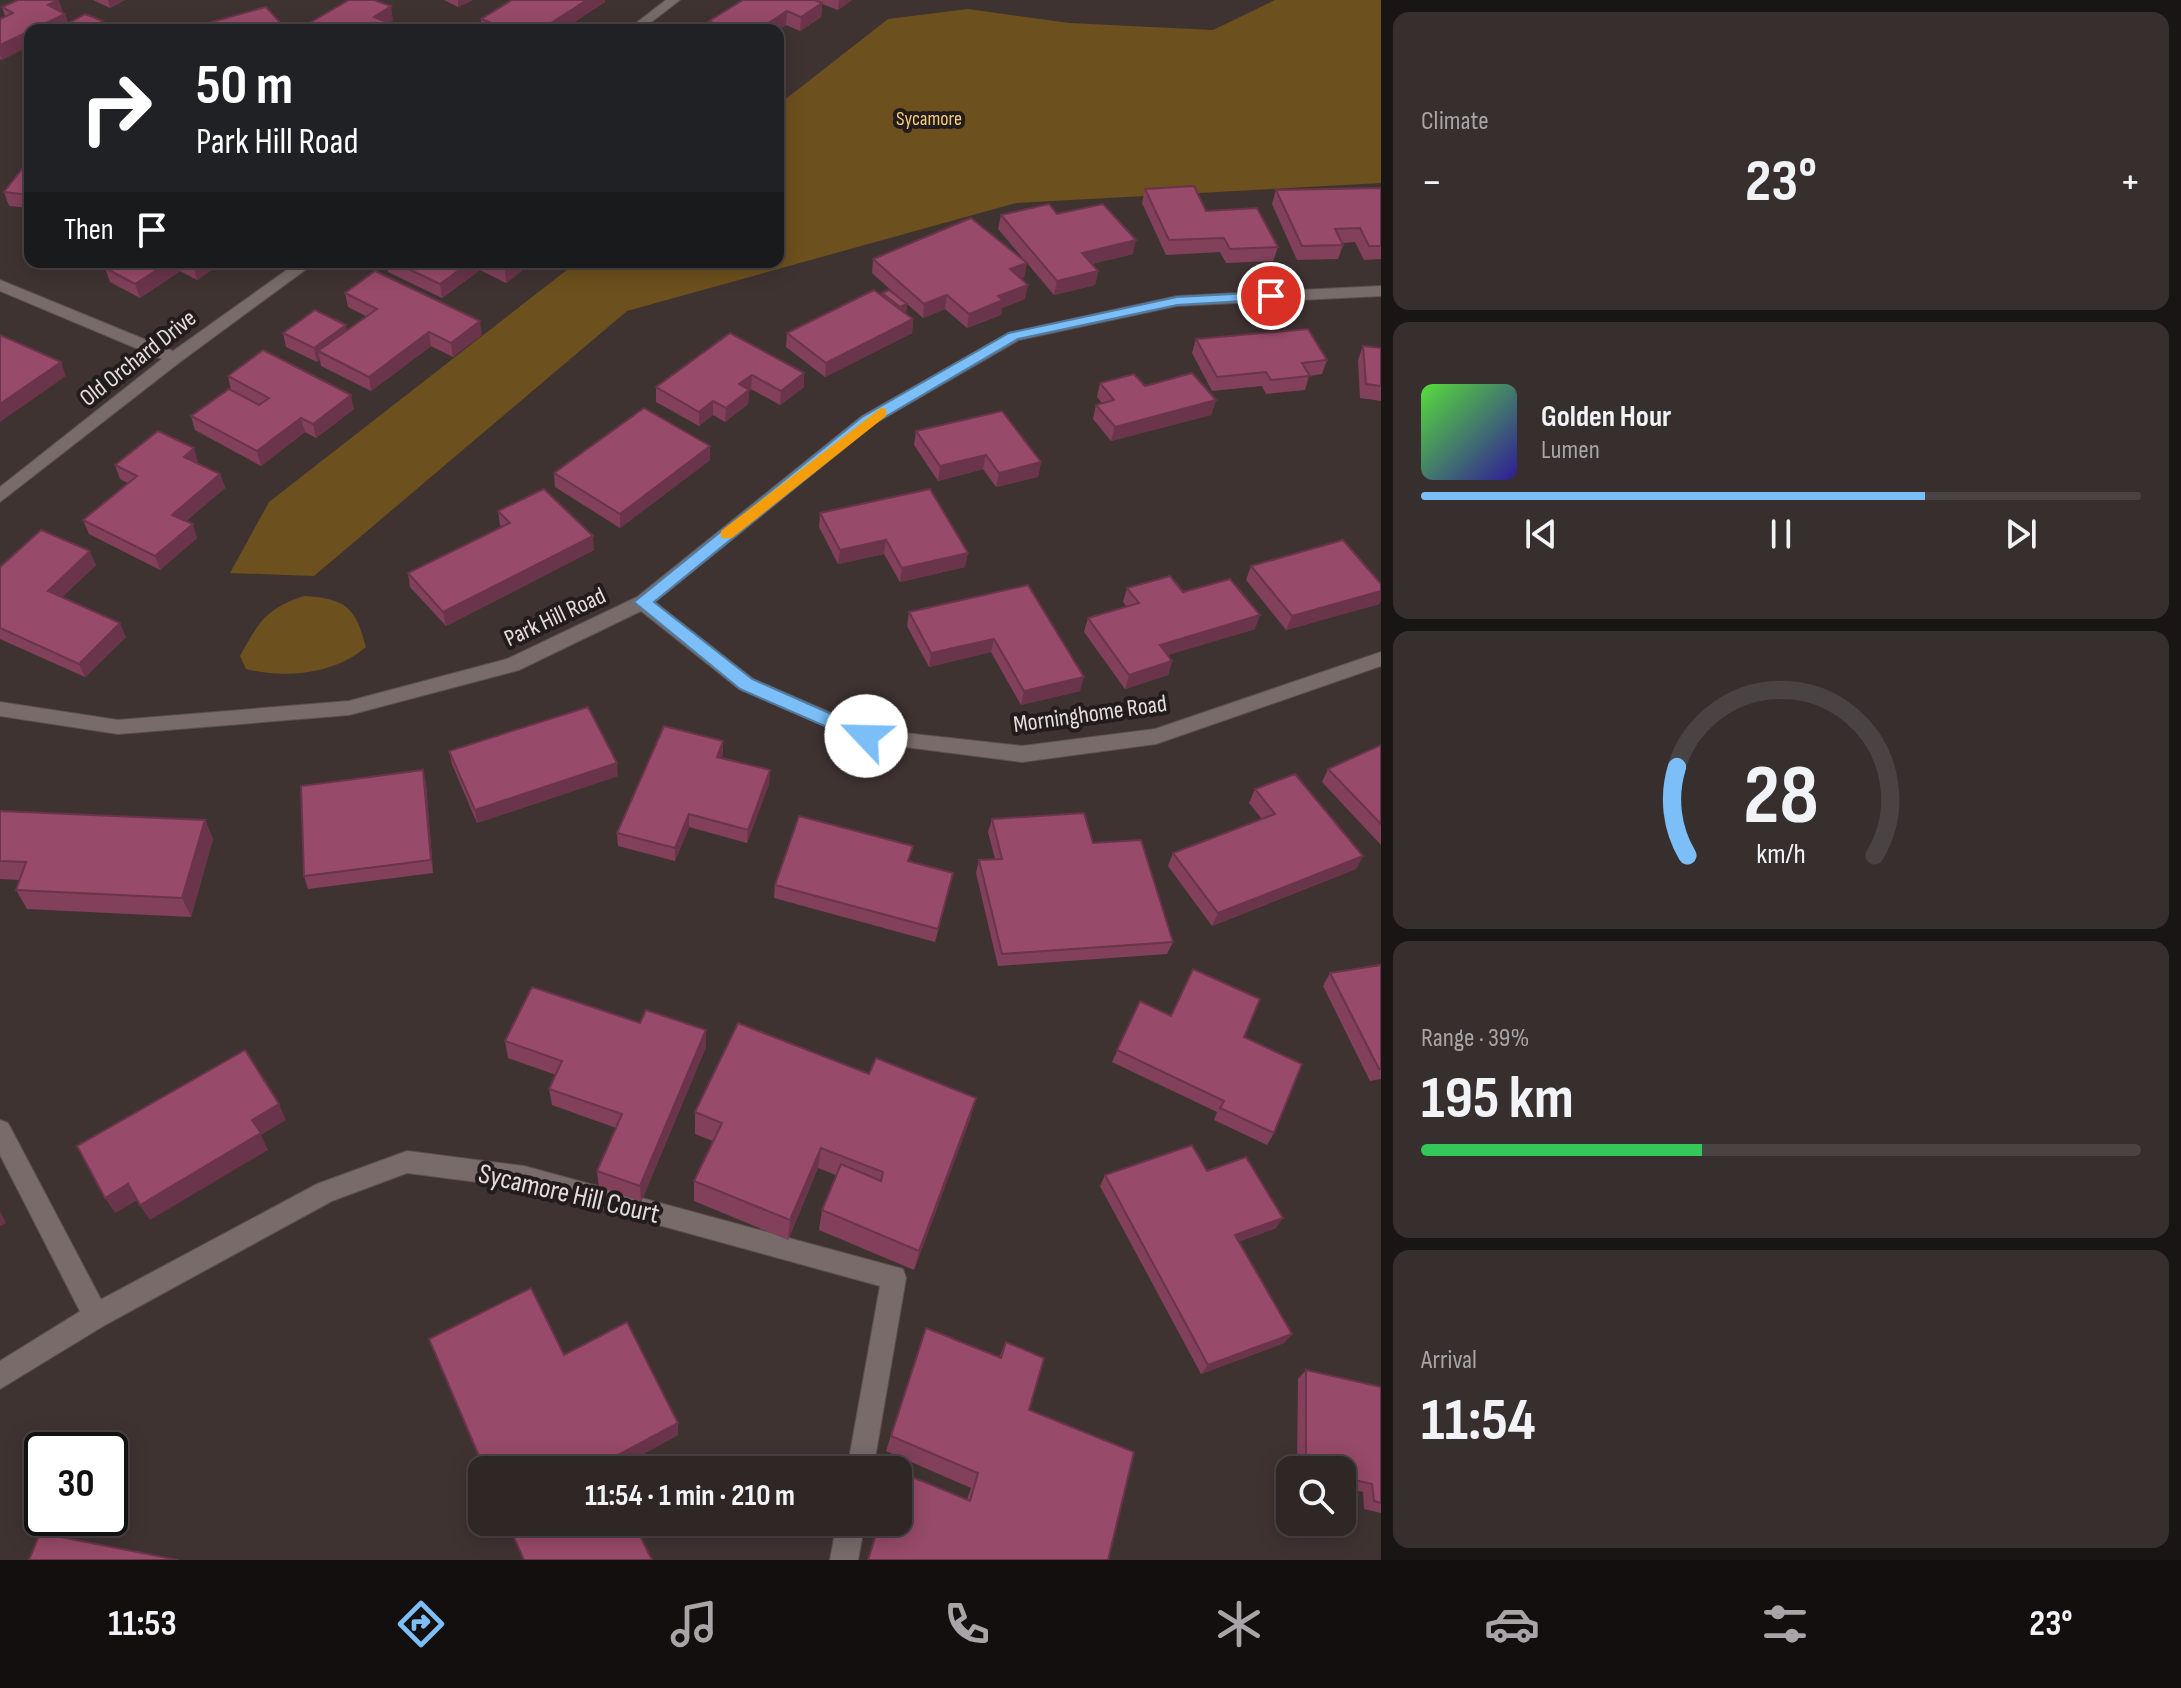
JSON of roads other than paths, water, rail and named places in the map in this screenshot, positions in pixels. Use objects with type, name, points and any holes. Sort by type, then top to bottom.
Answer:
[{"type":"street","points":[[641,24],[674,0]]},
{"type":"street","name":"Old Orchard Drive","points":[[0,496],[174,358],[300,268]]},
{"type":"street","points":[[0,285],[174,358]]},
{"type":"street","name":"Park Hill Road","points":[[0,709],[118,727],[349,708],[512,665],[643,602],[868,420],[1014,336],[1177,301],[1381,291]]},
{"type":"street","name":"Morninghome Road","points":[[643,602],[746,684],[866,736],[1022,754],[1156,736],[1381,659]]},
{"type":"street","points":[[0,1131],[96,1316]]},
{"type":"street","name":"Sycamore Hill Court","points":[[0,1376],[96,1316],[325,1192],[407,1162],[524,1177],[894,1278],[862,1456]]},
{"type":"street","points":[[844,1560],[848,1536]]},
{"type":"park label","name":"Sycamore","points":[[929,119]]}]
